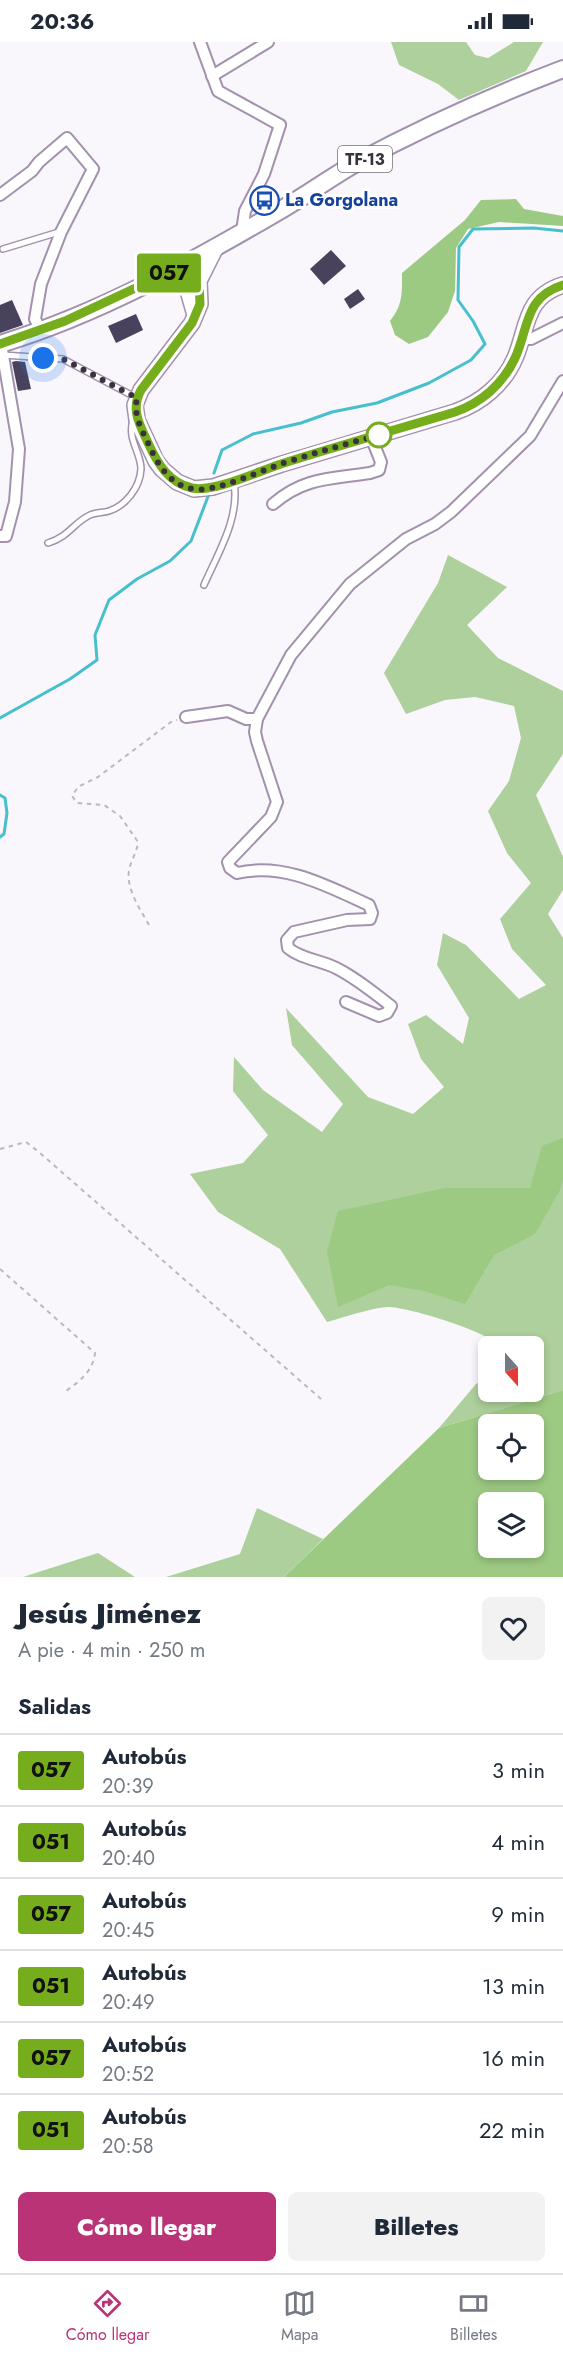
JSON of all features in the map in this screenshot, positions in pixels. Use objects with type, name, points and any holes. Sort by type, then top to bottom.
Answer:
[{"type":"main road","name":"TF-13","points":[[1,348],[184,268],[356,164],[453,114],[563,69]]},
{"type":"main road","points":[[192,285],[216,247]]},
{"type":"main road","points":[[184,268],[192,285],[195,315],[187,331],[136,405],[156,461],[177,482],[194,489],[204,489],[455,412],[479,401],[497,385],[512,364],[526,318],[538,300],[547,292],[563,285]]},
{"type":"main road","points":[[157,279],[192,285]]},
{"type":"street","points":[[200,42],[218,91],[280,125],[264,174],[245,211],[243,231]]},
{"type":"street","points":[[212,76],[268,42]]},
{"type":"street","points":[[0,195],[32,171],[39,162],[68,138],[93,169],[61,232],[41,284],[35,319],[41,331]]},
{"type":"street","points":[[520,339],[531,339],[563,323]]},
{"type":"street","points":[[0,536],[6,536],[15,502],[19,449],[1,348]]},
{"type":"street","points":[[346,1002],[379,1016],[387,1012],[391,1006],[354,977],[323,962],[295,954],[288,948],[287,940],[294,932],[347,920],[370,919],[372,913],[369,905],[316,882],[276,870],[255,869],[237,873],[230,868],[228,862],[271,818],[278,801],[256,741],[256,719],[291,655],[350,584],[406,539],[435,524],[451,512],[530,436],[563,381]]},
{"type":"street","points":[[273,504],[287,492],[305,484],[379,470],[381,462],[371,437]]},
{"type":"street","points":[[186,717],[228,711],[246,719],[256,719]]},
{"type":"lane","points":[[3,249],[61,232]]},
{"type":"lane","points":[[1,348],[63,359],[136,405],[131,427],[132,443],[141,467],[139,482],[120,507],[91,514],[63,538],[48,543]]},
{"type":"lane","points":[[204,585],[231,523],[237,498],[234,480]]},
{"type":"path","points":[[149,925],[131,891],[129,870],[137,852],[138,842],[120,816],[104,805],[77,803],[72,796],[78,787],[99,777],[171,722],[186,717]]},
{"type":"path","points":[[0,1149],[26,1142],[321,1399]]},
{"type":"path","points":[[0,1269],[95,1353],[94,1361],[84,1378],[66,1391]]},
{"type":"green space","points":[[391,42],[466,42],[475,55],[488,58],[514,42],[543,42],[526,71],[459,100],[438,84],[399,65]]},
{"type":"green space","points":[[516,199],[524,209],[563,216],[563,226],[499,222],[468,229],[456,248],[455,291],[448,312],[428,337],[409,344],[395,335],[390,321],[400,304],[402,273],[465,220],[481,200]]},
{"type":"green space","points":[[448,555],[507,587],[467,625],[498,658],[563,691],[563,754],[536,795],[563,857],[563,890],[548,914],[563,938],[563,1390],[544,1396],[544,1336],[485,1336],[449,1322],[390,1307],[368,1310],[327,1322],[280,1249],[218,1212],[190,1174],[243,1163],[268,1135],[233,1091],[234,1057],[263,1090],[322,1132],[343,1104],[292,1045],[286,1008],[368,1097],[413,1114],[444,1087],[421,1059],[408,1024],[426,1015],[463,1044],[469,1018],[437,965],[443,933],[466,945],[519,999],[546,985],[512,949],[500,919],[531,883],[507,853],[488,811],[509,781],[521,738],[514,706],[475,697],[445,700],[406,714],[384,673],[438,583]]},
{"type":"green space","points":[[563,1138],[563,1180],[560,1190],[535,1234],[494,1255],[465,1304],[424,1291],[389,1285],[338,1307],[327,1251],[338,1211],[445,1188],[530,1188],[542,1146]]},
{"type":"green space","points":[[478,1383],[478,1402],[524,1402],[478,1414],[478,1416],[439,1428]]},
{"type":"green space","points":[[563,1390],[563,1577],[284,1577],[439,1428],[478,1416],[478,1480],[544,1480],[544,1414],[485,1414],[524,1402],[544,1402],[544,1396]]},
{"type":"green space","points":[[257,1508],[323,1539],[284,1577],[166,1577],[240,1554]]},
{"type":"green space","points":[[98,1553],[135,1577],[23,1577]]},
{"type":"building","points":[[331,250],[346,266],[324,285],[310,269]]},
{"type":"building","points":[[358,289],[365,299],[350,309],[344,299]]},
{"type":"building","points":[[12,300],[23,325],[0,333],[0,305]]},
{"type":"building","points":[[136,314],[143,330],[116,343],[108,326]]},
{"type":"building","points":[[12,362],[25,362],[31,389],[18,391]]},
{"type":"waterway","points":[[214,473],[222,450],[253,434],[301,423],[332,412],[377,403],[429,383],[471,360],[485,344],[473,321],[458,300],[459,247],[473,229],[534,228],[563,231]]},
{"type":"waterway","points":[[0,718],[70,679],[97,660],[95,635],[109,600],[137,579],[170,561],[191,541],[209,494]]},
{"type":"waterway","points":[[0,795],[5,798],[7,813],[4,834],[0,837]]},
{"type":"bus line","name":"057","points":[[0,344],[65,321],[174,270],[190,274],[199,281],[199,309],[187,331],[141,390],[135,405],[135,412],[156,461],[170,478],[194,489],[204,489],[455,412],[479,401],[497,385],[512,364],[531,309],[547,292],[563,285]]},
{"type":"place","name":"La Gorgolana","points":[[264,200]]},
{"type":"route","points":[[43,358],[63,359],[137,398],[135,405],[137,420],[156,461],[170,478],[194,489],[213,488],[282,464],[379,435]]}]
